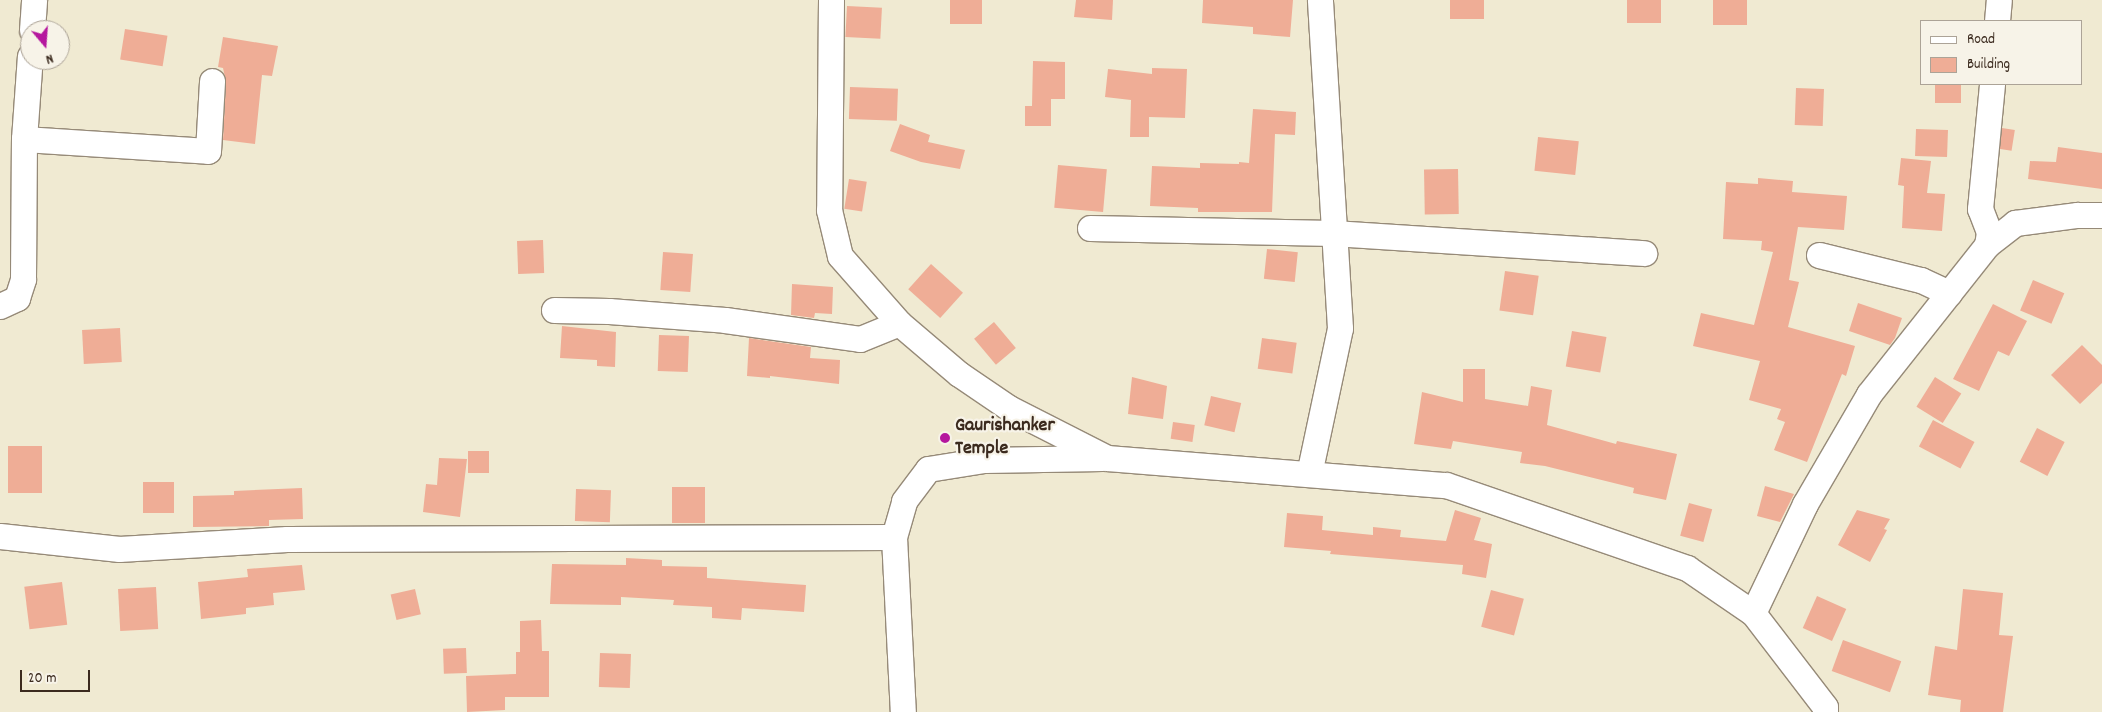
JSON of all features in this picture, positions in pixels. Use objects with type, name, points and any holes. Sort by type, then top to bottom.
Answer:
[{"type":"street","points":[[33,20],[34,0]]},
{"type":"street","points":[[831,0],[829,210],[840,256],[899,323],[959,374],[1009,408],[1107,458]]},
{"type":"street","points":[[1309,474],[1340,328],[1320,0]]},
{"type":"street","points":[[1997,20],[1999,0]]},
{"type":"street","points":[[0,306],[18,298],[23,279],[24,139],[29,70]]},
{"type":"street","points":[[24,139],[208,151],[212,80]]},
{"type":"street","points":[[1987,246],[1989,232],[1980,209],[1992,85]]},
{"type":"street","points":[[1753,613],[1805,504],[1869,394],[1987,246],[2014,223],[2077,215],[2102,215]]},
{"type":"street","points":[[1090,228],[1333,233],[1644,253]]},
{"type":"street","points":[[1819,255],[1920,280],[1949,293]]},
{"type":"street","points":[[554,310],[609,311],[725,320],[860,339],[899,323]]},
{"type":"street","points":[[902,712],[894,537],[904,501],[928,469],[984,460],[1107,458],[1446,485],[1687,568],[1753,613],[1829,710]]},
{"type":"street","points":[[0,536],[120,549],[287,539],[894,537]]},
{"type":"building","points":[[950,0],[982,0],[982,24],[950,24]]},
{"type":"building","points":[[1076,0],[1113,0],[1112,20],[1074,17]]},
{"type":"building","points":[[1203,0],[1293,0],[1290,37],[1253,34],[1253,27],[1202,23]]},
{"type":"building","points":[[1450,0],[1484,0],[1484,19],[1450,19]]},
{"type":"building","points":[[1627,0],[1661,0],[1661,23],[1627,23]]},
{"type":"building","points":[[1713,0],[1747,0],[1747,25],[1713,25]]},
{"type":"building","points":[[847,6],[882,8],[880,39],[845,37]]},
{"type":"building","points":[[125,29],[167,36],[163,66],[120,60]]},
{"type":"building","points":[[223,37],[278,46],[272,76],[262,75],[255,144],[223,140],[226,82],[223,68],[218,67]]},
{"type":"building","points":[[1033,61],[1065,62],[1065,99],[1051,99],[1051,126],[1025,126],[1025,106],[1032,106]]},
{"type":"building","points":[[1152,68],[1187,69],[1185,118],[1149,117],[1149,137],[1130,137],[1131,100],[1105,97],[1108,69],[1152,74]]},
{"type":"building","points":[[1935,85],[1961,85],[1961,103],[1935,103]]},
{"type":"building","points":[[850,87],[898,89],[897,121],[849,119]]},
{"type":"building","points":[[1796,88],[1824,89],[1823,126],[1795,125]]},
{"type":"building","points":[[1253,109],[1296,112],[1295,135],[1275,134],[1272,212],[1198,212],[1198,208],[1150,206],[1152,166],[1200,168],[1200,163],[1249,163]]},
{"type":"building","points":[[900,124],[930,135],[928,142],[965,150],[960,169],[921,162],[890,151]]},
{"type":"building","points":[[2002,128],[2015,130],[2012,151],[1999,149]]},
{"type":"building","points":[[1916,129],[1948,130],[1947,157],[1915,156]]},
{"type":"building","points":[[1538,137],[1579,141],[1575,175],[1534,171]]},
{"type":"building","points":[[2058,147],[2102,153],[2102,189],[2028,179],[2030,161],[2056,162]]},
{"type":"building","points":[[1901,158],[1931,161],[1927,193],[1945,194],[1942,231],[1902,228],[1904,186],[1898,185]]},
{"type":"building","points":[[1058,165],[1107,169],[1103,212],[1054,208]]},
{"type":"building","points":[[1458,169],[1459,214],[1425,215],[1424,170]]},
{"type":"building","points":[[1758,178],[1793,181],[1792,192],[1847,196],[1844,230],[1798,227],[1789,280],[1799,282],[1788,327],[1855,346],[1846,376],[1842,374],[1807,462],[1774,450],[1785,422],[1777,419],[1781,409],[1749,400],[1760,361],[1693,346],[1701,313],[1754,325],[1773,252],[1761,250],[1762,241],[1723,239],[1726,182],[1758,184]]},
{"type":"building","points":[[849,179],[867,182],[862,211],[844,209]]},
{"type":"building","points":[[543,240],[544,273],[518,274],[517,241]]},
{"type":"building","points":[[1267,249],[1298,252],[1295,282],[1264,279]]},
{"type":"building","points":[[663,252],[693,254],[690,292],[660,290]]},
{"type":"building","points":[[931,264],[963,293],[940,318],[908,289]]},
{"type":"building","points":[[1505,271],[1539,276],[1533,315],[1499,311]]},
{"type":"building","points":[[2033,280],[2064,293],[2051,324],[2020,310]]},
{"type":"building","points":[[792,284],[833,287],[832,314],[815,313],[814,318],[791,315]]},
{"type":"building","points":[[1858,303],[1902,318],[1895,338],[1890,345],[1849,331]]},
{"type":"building","points":[[1993,304],[2027,321],[2009,356],[1998,351],[1979,391],[1953,379]]},
{"type":"building","points":[[994,322],[1016,348],[996,365],[974,339]]},
{"type":"building","points":[[562,326],[616,332],[615,367],[597,366],[597,360],[560,358]]},
{"type":"building","points":[[120,328],[122,362],[84,364],[82,330]]},
{"type":"building","points":[[1572,331],[1606,337],[1600,373],[1566,366]]},
{"type":"building","points":[[659,335],[689,336],[688,372],[658,371]]},
{"type":"building","points":[[749,338],[811,347],[810,358],[840,360],[839,384],[770,376],[770,378],[747,376]]},
{"type":"building","points":[[1262,338],[1297,343],[1292,374],[1258,369]]},
{"type":"building","points":[[2082,345],[2102,365],[2102,383],[2080,404],[2051,375]]},
{"type":"building","points":[[1463,369],[1485,369],[1485,399],[1528,406],[1531,386],[1552,390],[1547,425],[1616,444],[1617,441],[1677,454],[1666,500],[1633,493],[1634,488],[1545,466],[1520,463],[1522,452],[1453,441],[1451,449],[1414,444],[1422,392],[1463,402]]},
{"type":"building","points":[[1132,377],[1167,386],[1163,419],[1128,414]]},
{"type":"building","points":[[1935,377],[1961,393],[1943,423],[1916,407]]},
{"type":"building","points":[[1211,396],[1241,403],[1234,432],[1204,425]]},
{"type":"building","points":[[1933,420],[1974,442],[1960,469],[1919,446]]},
{"type":"building","points":[[1173,422],[1195,425],[1192,442],[1171,439]]},
{"type":"building","points":[[2037,428],[2065,442],[2047,476],[2020,462]]},
{"type":"building","points":[[8,446],[42,446],[42,493],[8,493]]},
{"type":"building","points":[[468,451],[489,451],[489,473],[468,473]]},
{"type":"building","points":[[439,458],[467,459],[460,517],[423,512],[426,484],[437,485]]},
{"type":"building","points":[[143,482],[174,482],[174,513],[143,513]]},
{"type":"building","points":[[1765,486],[1794,494],[1780,522],[1757,516]]},
{"type":"building","points":[[672,487],[705,487],[705,523],[672,523]]},
{"type":"building","points":[[302,488],[303,519],[269,520],[269,526],[193,527],[193,496],[234,495],[234,491]]},
{"type":"building","points":[[576,489],[611,490],[610,522],[575,521]]},
{"type":"building","points":[[1689,503],[1712,509],[1703,542],[1680,536]]},
{"type":"building","points":[[1455,510],[1481,518],[1474,540],[1492,544],[1486,578],[1462,574],[1463,565],[1330,554],[1331,551],[1284,547],[1287,513],[1323,516],[1322,530],[1373,535],[1373,527],[1401,530],[1400,537],[1446,541]]},
{"type":"building","points":[[1857,510],[1890,519],[1884,529],[1887,530],[1870,562],[1838,545]]},
{"type":"building","points":[[626,558],[662,560],[662,566],[707,567],[707,578],[806,585],[804,612],[742,608],[741,620],[712,618],[712,607],[673,605],[674,600],[621,597],[621,605],[550,604],[552,564],[626,565]]},
{"type":"building","points":[[302,565],[305,590],[273,593],[274,605],[246,608],[246,614],[201,619],[198,582],[248,577],[247,569]]},
{"type":"building","points":[[62,582],[67,625],[30,629],[24,587]]},
{"type":"building","points":[[156,587],[158,629],[120,631],[118,589]]},
{"type":"building","points":[[415,589],[421,614],[396,620],[391,595]]},
{"type":"building","points":[[1963,589],[2003,593],[1999,635],[2013,636],[2003,712],[1960,712],[1961,700],[1928,695],[1935,646],[1957,650]]},
{"type":"building","points":[[1491,590],[1524,599],[1514,636],[1481,627]]},
{"type":"building","points":[[1817,596],[1846,609],[1832,641],[1803,628]]},
{"type":"building","points":[[541,620],[542,651],[549,651],[549,697],[505,697],[505,710],[467,712],[466,676],[516,674],[516,652],[520,652],[520,621]]},
{"type":"building","points":[[1843,640],[1901,661],[1890,692],[1832,671]]},
{"type":"building","points":[[466,648],[467,673],[444,674],[443,649]]},
{"type":"building","points":[[600,653],[631,654],[630,688],[599,687]]},
{"type":"place","name":"Gaurishanker Temple","points":[[945,438]]}]
